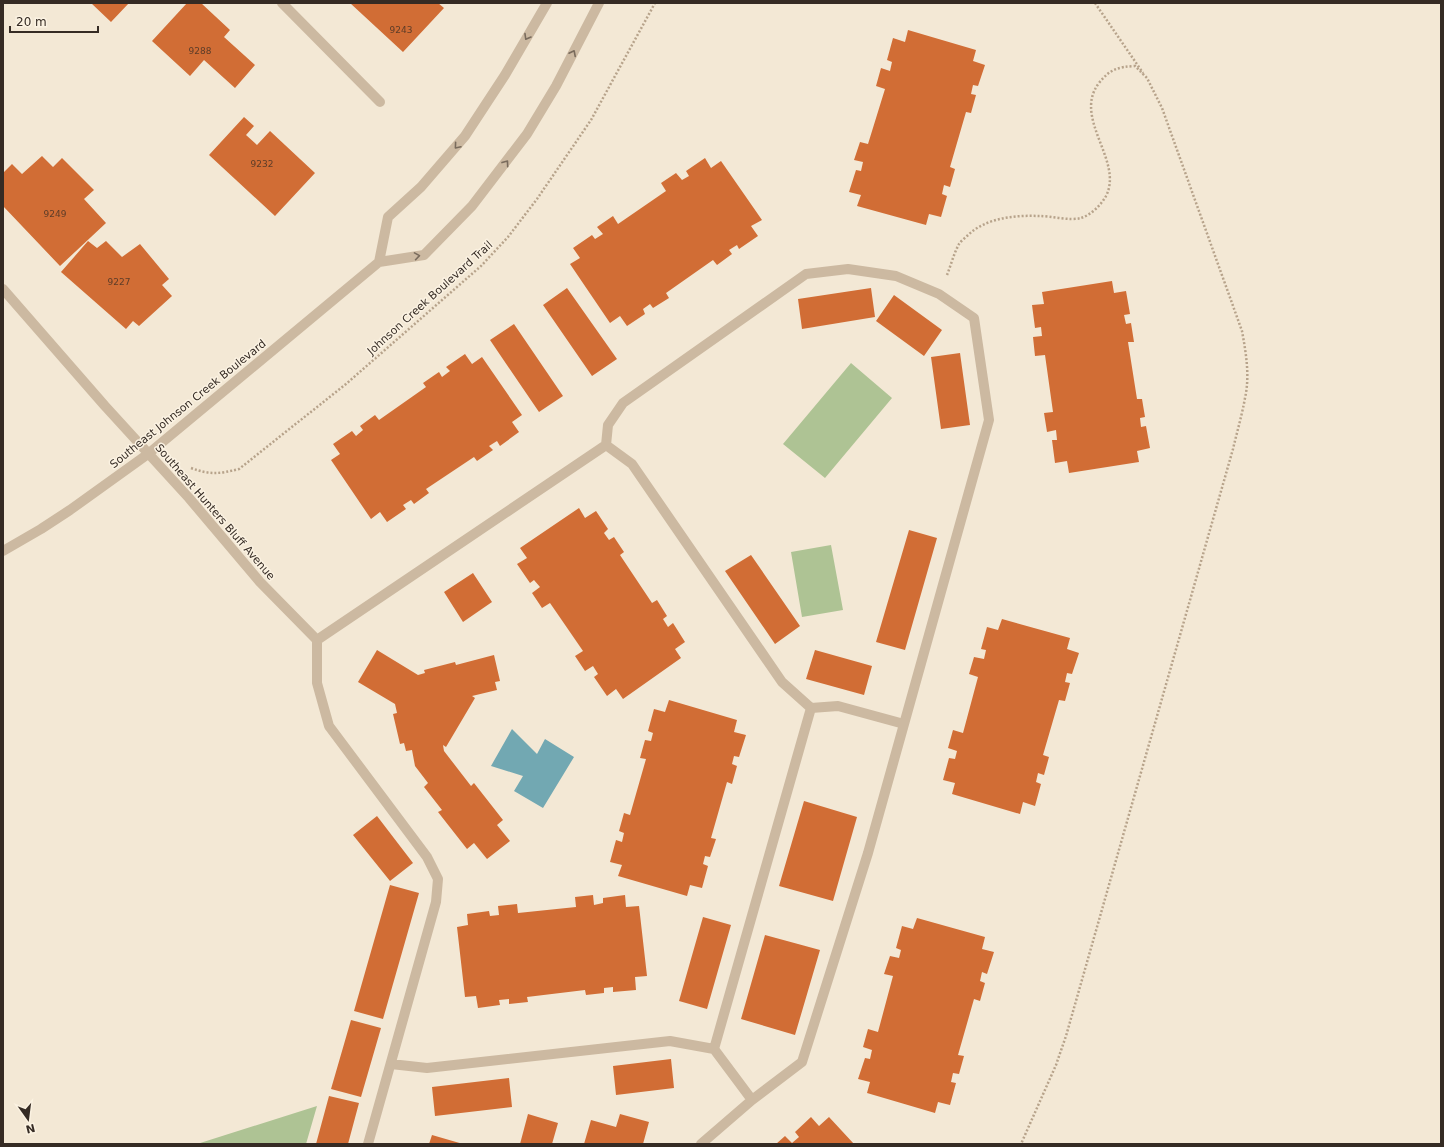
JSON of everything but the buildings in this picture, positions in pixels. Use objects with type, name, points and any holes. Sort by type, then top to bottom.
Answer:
[{"type":"street","points":[[282,3],[380,102]]},
{"type":"street","points":[[547,3],[505,75],[465,136],[421,187],[388,217],[379,262],[424,255],[472,206],[527,134],[556,86],[599,3]]},
{"type":"street","name":"Southeast Johnson Creek Boulevard","points":[[3,551],[70,510],[148,454],[379,262]]},
{"type":"street","points":[[606,445],[608,425],[623,403],[806,274],[848,269],[896,276],[939,294],[974,318],[989,420],[868,853],[802,1062],[752,1100],[701,1144]]},
{"type":"street","name":"Southeast Hunters Bluff Avenue","points":[[3,289],[148,454],[189,498],[260,582],[317,640]]},
{"type":"street","points":[[368,1144],[436,902],[438,879],[426,857],[328,726],[317,683],[317,640],[606,445]]},
{"type":"street","points":[[606,445],[632,464],[782,682],[811,708],[838,706],[904,724]]},
{"type":"street","points":[[714,1049],[811,708]]},
{"type":"street","points":[[391,1064],[427,1068],[670,1041],[714,1049],[752,1100]]},
{"type":"path","name":"Johnson Creek Boulevard Trail","points":[[185,466],[206,473],[225,473],[239,469],[346,384],[481,266],[508,237],[537,199],[587,126],[655,3]]},
{"type":"path","points":[[1021,1144],[1056,1065],[1066,1036],[1233,450],[1246,398],[1247,368],[1242,331],[1162,108],[1147,78],[1095,3]]},
{"type":"path","points":[[939,294],[959,243],[974,229],[994,220],[1009,218],[1039,216],[1081,218],[1097,209],[1106,196],[1111,179],[1105,156],[1096,132],[1090,106],[1094,90],[1104,77],[1118,67],[1135,66],[1147,78]]},
{"type":"green space","points":[[851,363],[892,398],[825,478],[783,444]]},
{"type":"green space","points":[[831,545],[843,610],[802,617],[791,552]]},
{"type":"green space","points":[[317,1106],[306,1144],[197,1144]]},
{"type":"water","points":[[512,729],[537,754],[545,739],[574,757],[543,808],[514,791],[523,776],[491,766]]}]
